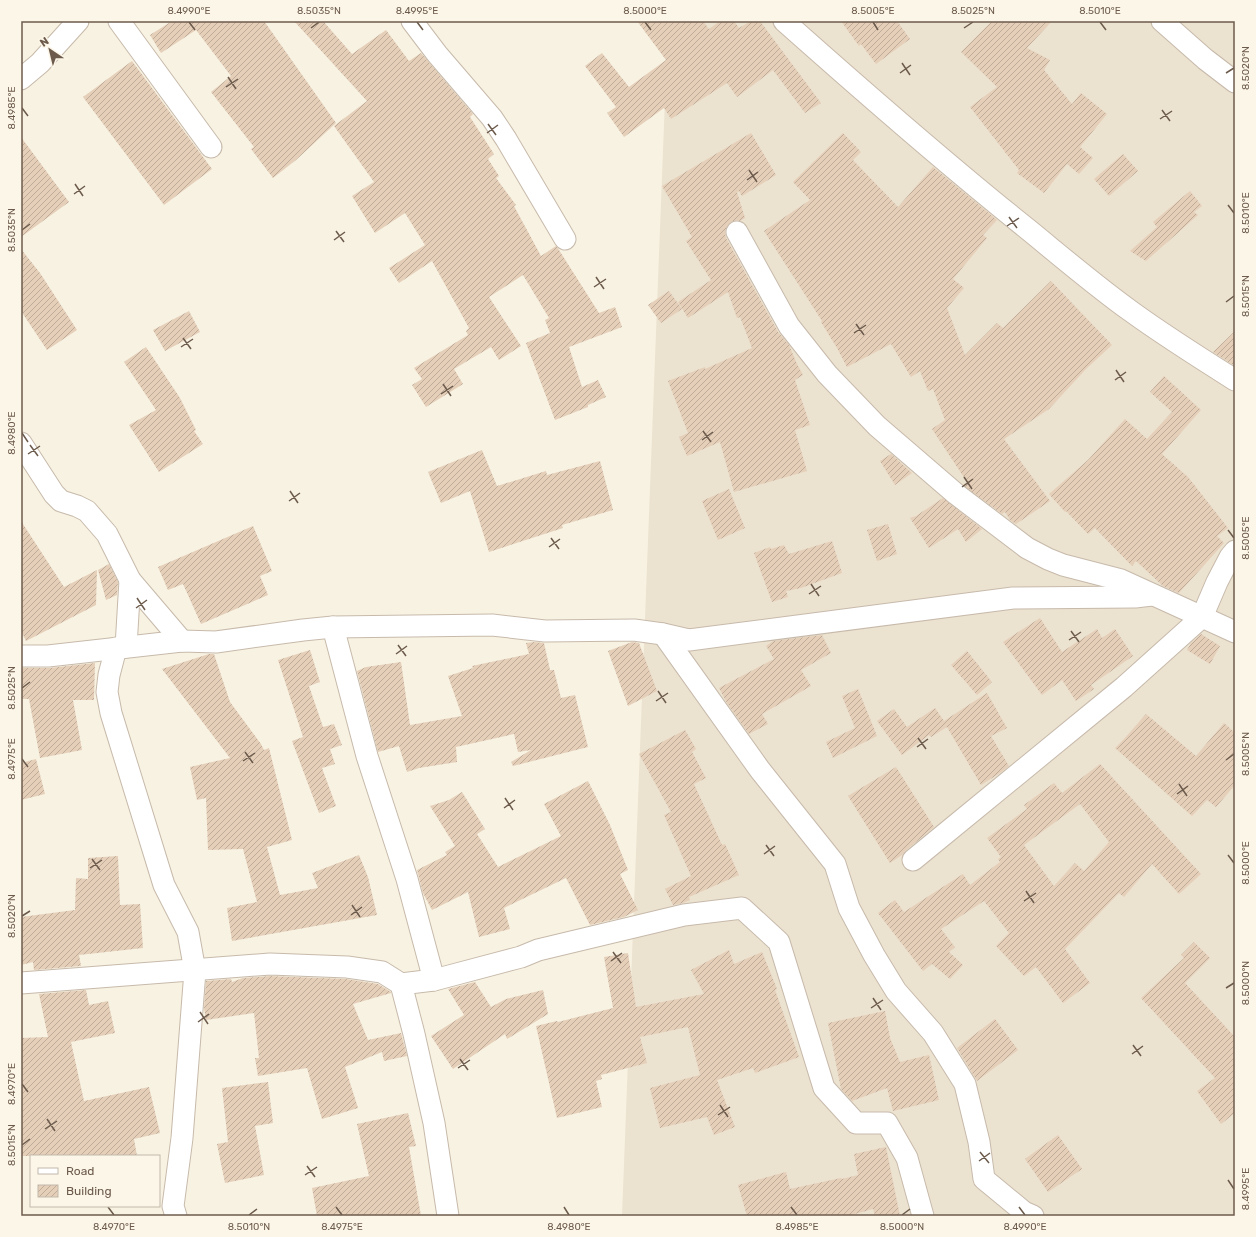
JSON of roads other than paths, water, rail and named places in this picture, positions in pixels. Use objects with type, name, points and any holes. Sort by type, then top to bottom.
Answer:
[{"type":"street","points":[[21,79],[40,63],[78,21]]},
{"type":"street","points":[[119,21],[211,147]]},
{"type":"street","points":[[412,21],[437,54],[492,118],[565,239]]},
{"type":"street","points":[[784,21],[889,115],[978,190],[1048,246],[1130,311],[1187,351],[1235,380]]},
{"type":"street","points":[[1162,21],[1205,59],[1235,82]]},
{"type":"street","points":[[737,232],[789,326],[827,374],[877,426],[956,494],[1027,548],[1063,565],[1121,580],[1235,632]]},
{"type":"street","points":[[21,443],[54,494],[61,501],[87,511],[107,534],[130,580],[182,641]]},
{"type":"street","points":[[912,860],[1124,687],[1202,617],[1217,582],[1230,557],[1235,552]]},
{"type":"street","points":[[130,580],[121,648],[109,675],[107,692],[111,713],[164,885],[188,932],[195,971],[182,1138],[174,1206],[176,1216]]},
{"type":"street","points":[[21,656],[48,656],[182,641],[216,642],[303,630],[333,628],[492,625],[545,631],[572,632],[620,630],[663,634],[689,640],[1013,598],[1135,597],[1152,595]]},
{"type":"street","points":[[333,628],[367,756],[407,878],[434,980]]},
{"type":"street","points":[[663,634],[760,770],[835,864],[849,908],[874,955],[896,991],[933,1033],[965,1084],[979,1142],[984,1179],[1024,1212],[1033,1216]]},
{"type":"street","points":[[21,983],[195,971],[270,964],[347,967],[382,972],[402,984],[434,980],[521,957],[538,950],[684,915],[742,908],[779,942],[824,1088],[856,1123],[887,1123],[907,1158],[923,1216]]},
{"type":"street","points":[[402,984],[403,995],[414,1034],[434,1123],[448,1216]]}]
